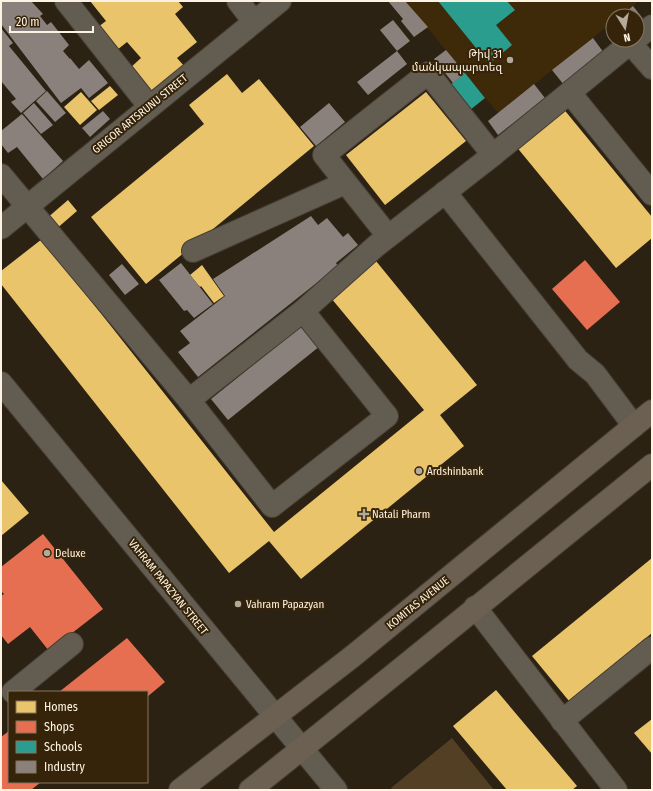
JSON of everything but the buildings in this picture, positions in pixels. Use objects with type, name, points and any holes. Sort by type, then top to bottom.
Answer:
[{"type":"main road","name":"KOMITAS AVENUE","points":[[180,790],[274,715],[353,656],[652,411]]},
{"type":"main road","points":[[250,790],[354,708],[475,607],[652,465]]},
{"type":"street","points":[[66,1],[149,106]]},
{"type":"street","points":[[238,1],[254,22]]},
{"type":"street","name":"GRIGOR ARTSRUNU STREET","points":[[1,228],[149,106],[280,1]]},
{"type":"street","points":[[189,400],[303,311],[388,236],[493,155],[624,48]]},
{"type":"street","points":[[639,48],[652,68]]},
{"type":"street","points":[[388,236],[324,155],[428,73],[493,155]]},
{"type":"street","points":[[570,93],[652,194]]},
{"type":"street","points":[[1,175],[189,400],[272,506],[387,416],[303,311]]},
{"type":"street","points":[[193,251],[345,183]]},
{"type":"street","points":[[445,192],[578,360],[595,374],[634,426]]},
{"type":"street","name":"VAHRAM PAPAZYAN STREET","points":[[1,383],[336,790]]},
{"type":"street","points":[[475,607],[616,790]]},
{"type":"street","points":[[13,691],[72,644]]},
{"type":"street","points":[[562,721],[652,648]]},
{"type":"shaded area","name":"Թիվ 31 մանկապարտեզ","points":[[405,1],[639,1],[631,8],[605,8],[605,28],[498,113]]},
{"type":"shaded area","points":[[452,738],[494,790],[393,790],[391,788]]},
{"type":"place","name":"Թիվ 31 մանկապարտեզ","points":[[510,60]]},
{"type":"place","name":"Ardshinbank","points":[[419,471]]},
{"type":"place","name":"Natali Pharm","points":[[364,514]]},
{"type":"place","name":"Deluxe","points":[[47,553]]},
{"type":"place","name":"Vahram Papazyan","points":[[238,604]]}]
